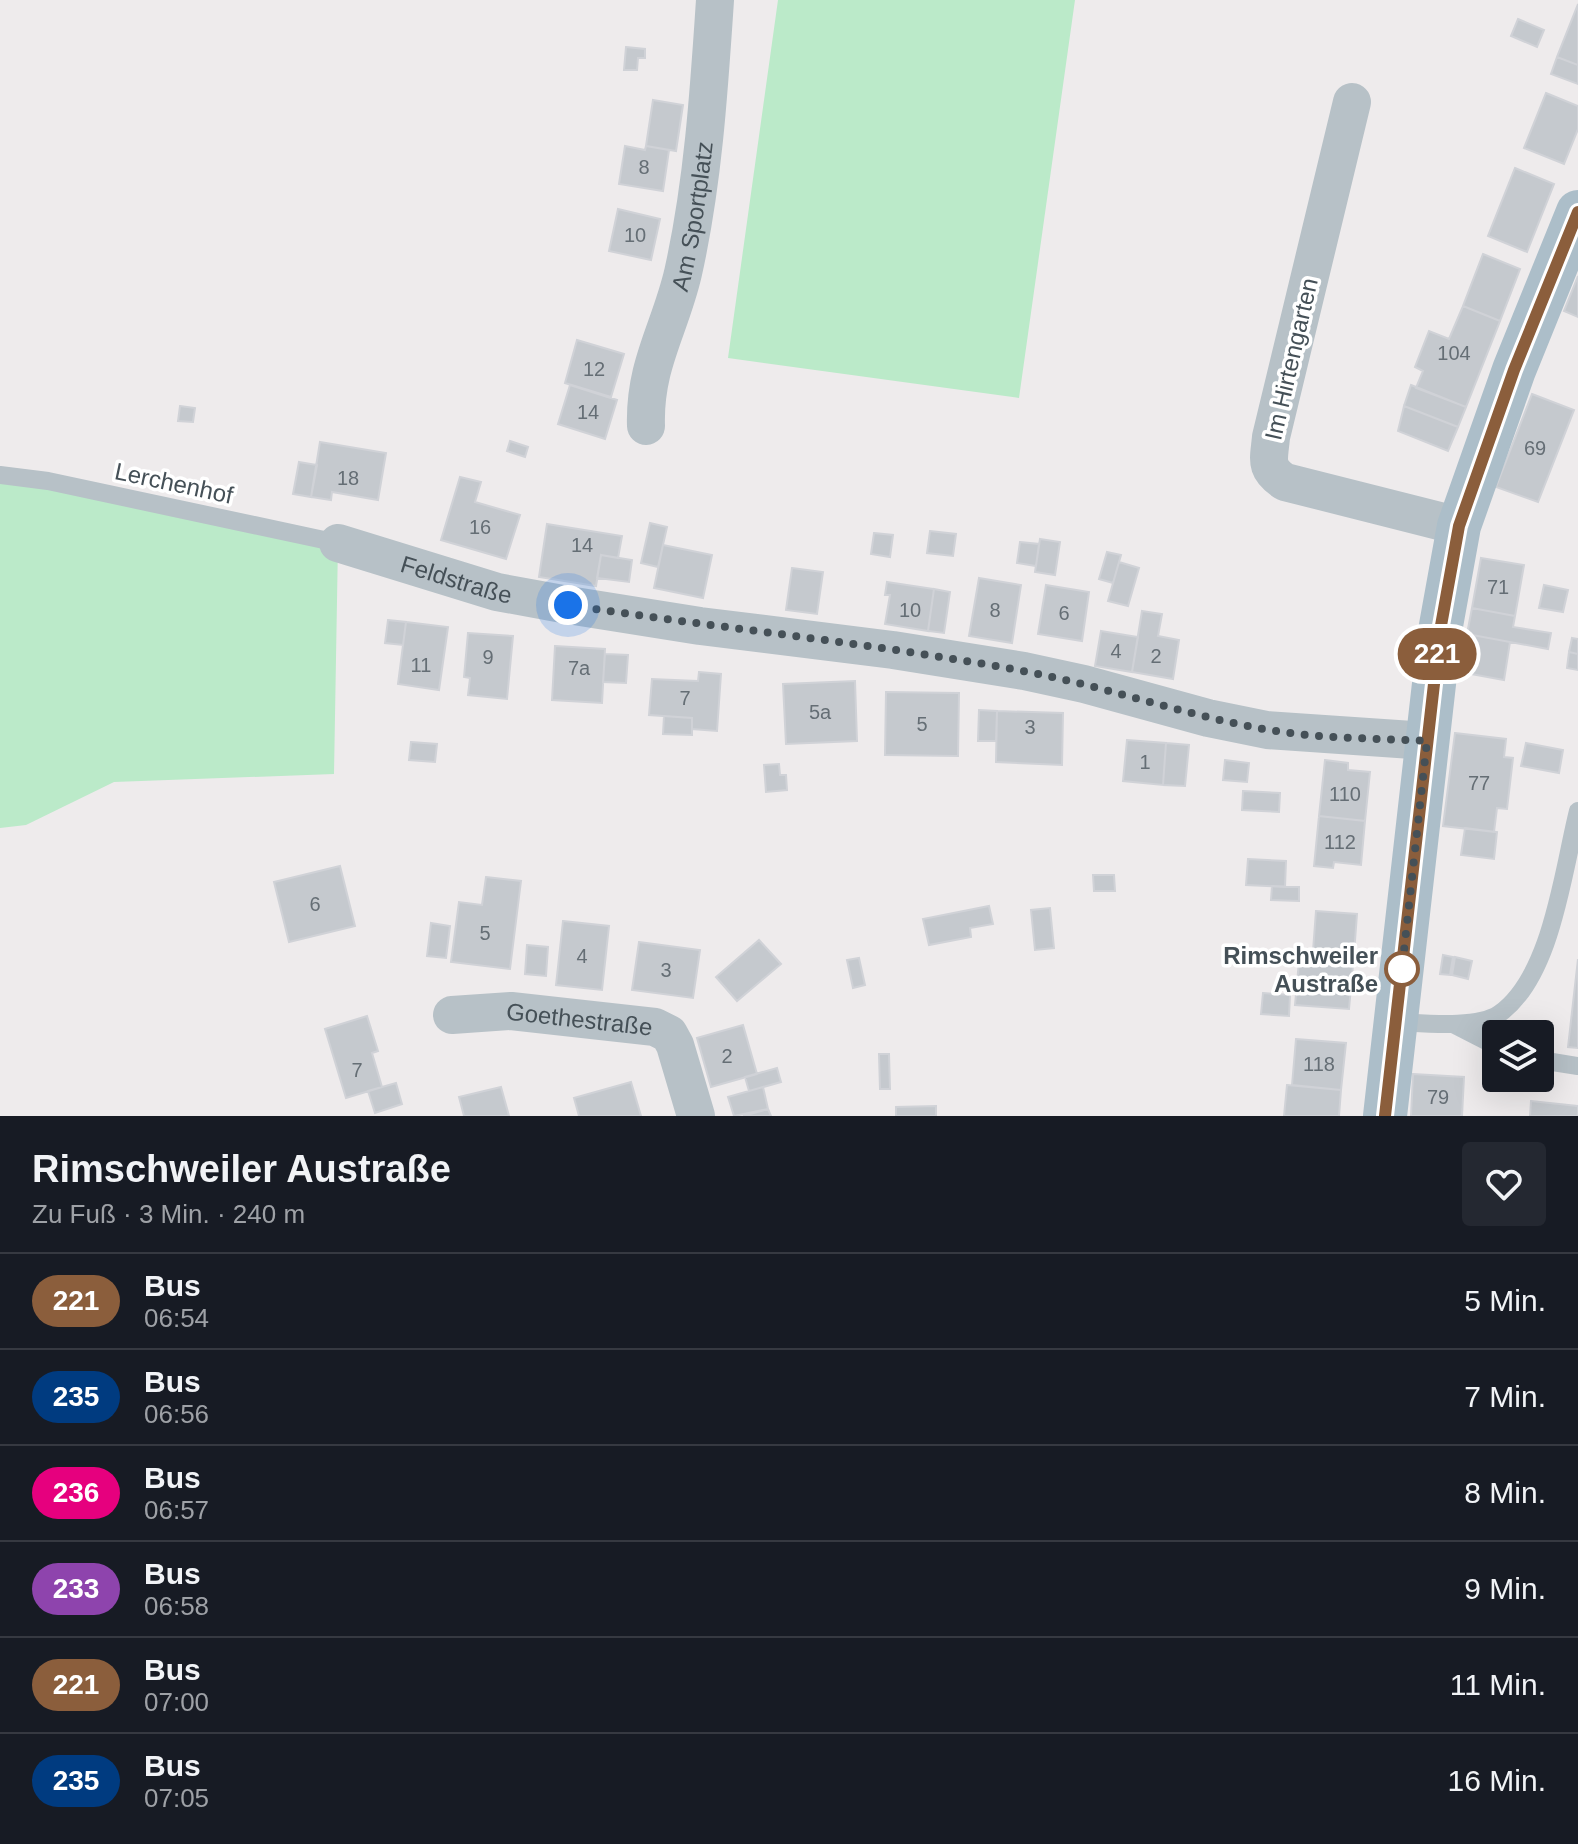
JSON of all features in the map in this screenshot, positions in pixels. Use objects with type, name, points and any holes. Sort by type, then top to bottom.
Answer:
[{"type":"main road","points":[[1385,1116],[1440,631],[1459,526],[1514,370],[1578,212]]},
{"type":"street","name":"Am Sportplatz","points":[[646,426],[645,403],[650,372],[682,276],[696,204],[715,0]]},
{"type":"street","name":"Im Hirtengarten","points":[[1352,102],[1271,437],[1269,466],[1273,474],[1285,482],[1459,526]]},
{"type":"street","name":"Feldstraße","points":[[338,543],[497,592],[568,605],[1024,671],[1267,730],[1427,741]]},
{"type":"street","name":"Goethestraße","points":[[452,1015],[511,1011],[655,1027],[669,1034],[675,1045],[696,1116]]},
{"type":"lane","name":"Lerchenhof","points":[[0,475],[48,481],[338,543]]},
{"type":"lane","points":[[1396,1022],[1455,1025],[1498,1015],[1518,993],[1535,970],[1549,936],[1578,811]]},
{"type":"lane","points":[[1455,1025],[1482,1039]]},
{"type":"lane","points":[[1554,1062],[1578,1066]]},
{"type":"green space","points":[[778,0],[1075,0],[1019,398],[728,358]]},
{"type":"green space","points":[[0,475],[338,543],[334,774],[114,782],[26,825],[0,828]]},
{"type":"building","points":[[1578,4],[1578,65],[1557,57]]},
{"type":"building","points":[[1518,19],[1544,30],[1537,47],[1511,36]]},
{"type":"building","points":[[626,47],[645,49],[645,58],[638,58],[637,70],[624,70]]},
{"type":"building","points":[[1557,57],[1578,65],[1578,84],[1551,74]]},
{"type":"building","points":[[1546,93],[1578,106],[1578,129],[1564,164],[1524,148]]},
{"type":"building","points":[[653,100],[683,105],[676,151],[646,146]]},
{"type":"building","points":[[625,146],[669,150],[663,191],[619,184]]},
{"type":"building","points":[[1515,168],[1554,184],[1527,252],[1488,236]]},
{"type":"building","points":[[618,209],[660,219],[651,260],[609,251]]},
{"type":"building","points":[[1483,254],[1520,269],[1500,321],[1463,306]]},
{"type":"building","points":[[1578,276],[1578,317],[1564,311]]},
{"type":"building","points":[[1463,306],[1500,321],[1466,407],[1416,388],[1423,371],[1415,367],[1429,331],[1449,339]]},
{"type":"building","points":[[577,340],[624,354],[611,397],[565,383]]},
{"type":"building","points":[[570,385],[617,400],[605,439],[558,424]]},
{"type":"building","points":[[1411,385],[1466,407],[1458,427],[1404,406]]},
{"type":"building","points":[[1532,394],[1574,410],[1538,502],[1496,487]]},
{"type":"building","points":[[180,406],[195,408],[193,422],[178,421]]},
{"type":"building","points":[[1404,406],[1458,427],[1448,451],[1398,431]]},
{"type":"building","points":[[510,441],[528,447],[525,457],[507,451]]},
{"type":"building","points":[[320,442],[386,453],[378,500],[332,492],[331,500],[311,497]]},
{"type":"building","points":[[299,462],[317,465],[311,497],[293,494]]},
{"type":"building","points":[[460,477],[481,482],[475,502],[520,515],[506,559],[441,540]]},
{"type":"building","points":[[650,523],[667,527],[658,567],[641,563]]},
{"type":"building","points":[[547,524],[622,536],[618,558],[601,555],[596,586],[539,577]]},
{"type":"building","points":[[930,531],[956,534],[953,556],[927,553]]},
{"type":"building","points":[[874,533],[893,535],[890,557],[871,554]]},
{"type":"building","points":[[1040,539],[1060,542],[1055,575],[1035,572]]},
{"type":"building","points":[[1020,542],[1039,544],[1036,566],[1017,563]]},
{"type":"building","points":[[663,545],[712,555],[703,598],[654,588]]},
{"type":"building","points":[[1107,552],[1121,555],[1113,583],[1099,579]]},
{"type":"building","points":[[601,555],[632,560],[629,582],[597,578]]},
{"type":"building","points":[[1481,558],[1524,565],[1515,616],[1472,608]]},
{"type":"building","points":[[1119,562],[1139,568],[1128,606],[1108,601]]},
{"type":"building","points":[[792,568],[823,572],[817,614],[786,610]]},
{"type":"building","points":[[979,578],[1021,585],[1012,643],[969,636]]},
{"type":"building","points":[[887,582],[934,589],[928,631],[885,624],[890,595],[885,595]]},
{"type":"building","points":[[1046,585],[1089,592],[1082,641],[1038,634]]},
{"type":"building","points":[[1544,585],[1568,590],[1563,612],[1539,608]]},
{"type":"building","points":[[934,589],[950,592],[944,633],[928,631]]},
{"type":"building","points":[[1472,608],[1515,616],[1513,627],[1551,633],[1548,649],[1467,634]]},
{"type":"building","points":[[1142,611],[1162,614],[1158,636],[1179,640],[1173,679],[1132,672]]},
{"type":"building","points":[[388,620],[406,622],[403,645],[385,643]]},
{"type":"building","points":[[406,622],[448,627],[439,690],[398,684]]},
{"type":"building","points":[[1101,631],[1138,637],[1132,672],[1095,666]]},
{"type":"building","points":[[468,633],[513,636],[507,699],[468,695],[470,678],[464,677]]},
{"type":"building","points":[[1467,634],[1510,642],[1504,680],[1460,672]]},
{"type":"building","points":[[1572,638],[1578,639],[1578,654],[1569,652]]},
{"type":"building","points":[[555,646],[605,649],[602,703],[552,700]]},
{"type":"building","points":[[1569,652],[1578,654],[1578,670],[1567,668]]},
{"type":"building","points":[[605,654],[628,655],[626,683],[603,682]]},
{"type":"building","points":[[699,672],[721,674],[717,731],[692,729],[692,718],[649,715],[652,679],[698,681]]},
{"type":"building","points":[[855,681],[857,741],[786,744],[783,684]]},
{"type":"building","points":[[886,692],[959,693],[958,756],[885,755]]},
{"type":"building","points":[[979,710],[997,711],[996,741],[978,741]]},
{"type":"building","points":[[997,711],[1063,713],[1062,765],[996,762]]},
{"type":"building","points":[[664,716],[692,718],[692,735],[663,734]]},
{"type":"building","points":[[1455,733],[1506,739],[1504,757],[1513,758],[1507,809],[1497,808],[1494,832],[1443,826]]},
{"type":"building","points":[[1127,740],[1166,743],[1163,785],[1123,781]]},
{"type":"building","points":[[411,742],[437,744],[435,762],[409,760]]},
{"type":"building","points":[[1166,743],[1189,745],[1185,786],[1163,785]]},
{"type":"building","points":[[1526,743],[1563,750],[1559,773],[1521,766]]},
{"type":"building","points":[[1225,760],[1249,763],[1247,782],[1223,780]]},
{"type":"building","points":[[1325,760],[1348,763],[1348,770],[1370,772],[1365,821],[1319,816]]},
{"type":"building","points":[[779,764],[780,775],[786,775],[787,790],[766,792],[764,765]]},
{"type":"building","points":[[1243,791],[1280,793],[1279,812],[1242,810]]},
{"type":"building","points":[[1319,816],[1365,821],[1361,865],[1334,862],[1333,868],[1314,866]]},
{"type":"building","points":[[1465,828],[1497,832],[1494,859],[1461,855]]},
{"type":"building","points":[[1248,859],[1286,861],[1285,887],[1246,885]]},
{"type":"building","points":[[340,866],[355,926],[289,942],[274,882]]},
{"type":"building","points":[[1093,875],[1114,875],[1115,891],[1094,891]]},
{"type":"building","points":[[486,877],[521,881],[510,969],[451,962],[459,902],[482,905]]},
{"type":"building","points":[[1272,886],[1299,887],[1299,901],[1271,900]]},
{"type":"building","points":[[989,906],[993,924],[970,928],[971,937],[929,945],[923,919]]},
{"type":"building","points":[[1050,908],[1054,948],[1035,950],[1031,910]]},
{"type":"building","points":[[1316,911],[1357,914],[1354,954],[1313,951]]},
{"type":"building","points":[[563,921],[609,926],[602,990],[556,985]]},
{"type":"building","points":[[431,923],[450,926],[446,958],[427,956]]},
{"type":"building","points":[[759,940],[781,964],[737,1001],[716,977]]},
{"type":"building","points":[[639,942],[700,950],[693,998],[632,990]]},
{"type":"building","points":[[527,945],[548,947],[546,976],[525,974]]},
{"type":"building","points":[[1300,950],[1354,954],[1349,1009],[1295,1005]]},
{"type":"building","points":[[1443,955],[1453,957],[1450,975],[1440,974]]},
{"type":"building","points":[[1455,957],[1472,961],[1468,979],[1452,975]]},
{"type":"building","points":[[859,958],[865,985],[853,988],[847,960]]},
{"type":"building","points":[[1578,959],[1578,1048],[1568,1047]]},
{"type":"building","points":[[1263,993],[1290,995],[1289,1016],[1261,1014]]},
{"type":"building","points":[[367,1016],[378,1051],[372,1053],[382,1087],[346,1098],[325,1029]]},
{"type":"building","points":[[743,1025],[757,1074],[711,1087],[697,1038]]},
{"type":"building","points":[[1296,1039],[1346,1043],[1341,1090],[1292,1085]]},
{"type":"building","points":[[879,1054],[889,1054],[890,1089],[880,1089]]},
{"type":"building","points":[[777,1068],[781,1082],[749,1091],[745,1077]]},
{"type":"building","points":[[1413,1074],[1464,1077],[1462,1116],[1411,1116]]},
{"type":"building","points":[[631,1082],[641,1116],[579,1116],[574,1098]]},
{"type":"building","points":[[396,1083],[402,1104],[375,1113],[368,1091]]},
{"type":"building","points":[[1287,1085],[1341,1090],[1339,1116],[1284,1116]]},
{"type":"building","points":[[501,1087],[509,1116],[464,1116],[459,1097]]},
{"type":"building","points":[[763,1087],[768,1109],[734,1116],[728,1097]]},
{"type":"building","points":[[1531,1101],[1578,1106],[1578,1116],[1530,1116]]},
{"type":"building","points":[[936,1106],[936,1116],[896,1116],[896,1107]]},
{"type":"building","points":[[768,1109],[771,1116],[743,1116]]},
{"type":"bus line","name":"221","points":[[1385,1116],[1440,631],[1459,526],[1514,370],[1578,212]]},
{"type":"place","name":"Rimschweiler Austraße","points":[[1402,969]]},
{"type":"route","points":[[568,605],[1024,671],[1267,730],[1427,741],[1402,969]]}]
